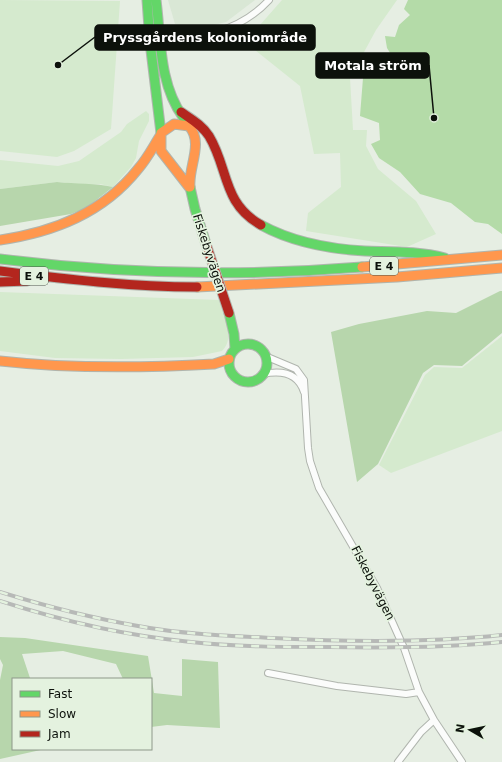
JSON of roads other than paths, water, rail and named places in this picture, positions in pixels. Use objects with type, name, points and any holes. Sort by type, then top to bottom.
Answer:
[{"type":"main road","name":"Fiskebyvägen","points":[[147,0],[150,42],[161,135],[161,151],[189,187],[230,316],[234,334],[235,349]]},
{"type":"main road","name":"Fiskebyvägen","points":[[156,0],[167,88],[173,103],[181,112],[191,128],[196,144],[191,166],[189,187]]},
{"type":"main road","points":[[181,112],[198,123],[213,140],[218,150],[221,165],[232,198],[237,206],[252,220],[273,231],[330,247],[353,250],[430,253],[452,260]]},
{"type":"main road","points":[[0,240],[47,232],[73,222],[96,209],[135,173],[161,135],[174,124],[191,128],[204,141],[221,165]]},
{"type":"main road","name":"E 4","points":[[0,259],[111,270],[220,274],[288,272],[502,255]]},
{"type":"main road","name":"E 4","points":[[0,271],[68,279],[170,287],[219,287],[397,277],[502,268]]},
{"type":"main road","points":[[0,282],[68,279]]},
{"type":"main road","name":"Fiskebyvägen","points":[[230,316],[241,336],[249,344]]},
{"type":"main road","points":[[249,344],[261,349],[266,356],[267,365],[263,374],[256,380],[246,381],[237,378],[231,370],[230,359],[235,349],[241,345],[249,344]]},
{"type":"main road","points":[[0,361],[29,365],[100,369],[214,364],[230,359]]},
{"type":"main road","points":[[214,364],[231,370]]},
{"type":"street","points":[[150,42],[207,36],[224,30],[252,15],[269,0]]},
{"type":"street","name":"Fiskebyvägen","points":[[266,356],[290,365],[301,373],[306,387],[308,448],[314,476],[319,488],[377,588],[404,648],[419,692],[434,720],[462,762]]},
{"type":"street","name":"Fiskebyvägen","points":[[263,374],[279,372],[293,376],[302,385],[306,399]]},
{"type":"street","points":[[268,673],[337,686],[406,694],[419,692]]},
{"type":"street","points":[[398,762],[421,732],[434,720]]},
{"type":"railway","points":[[0,592],[51,607],[120,623],[188,633],[359,641],[416,641],[502,635]]},
{"type":"railway","points":[[0,601],[47,615],[118,632],[209,644],[278,647],[395,647],[502,642]]},
{"type":"place","name":"Pryssgårdens koloniområde","points":[[58,65]]},
{"type":"place","name":"Motala ström","points":[[434,118]]}]
